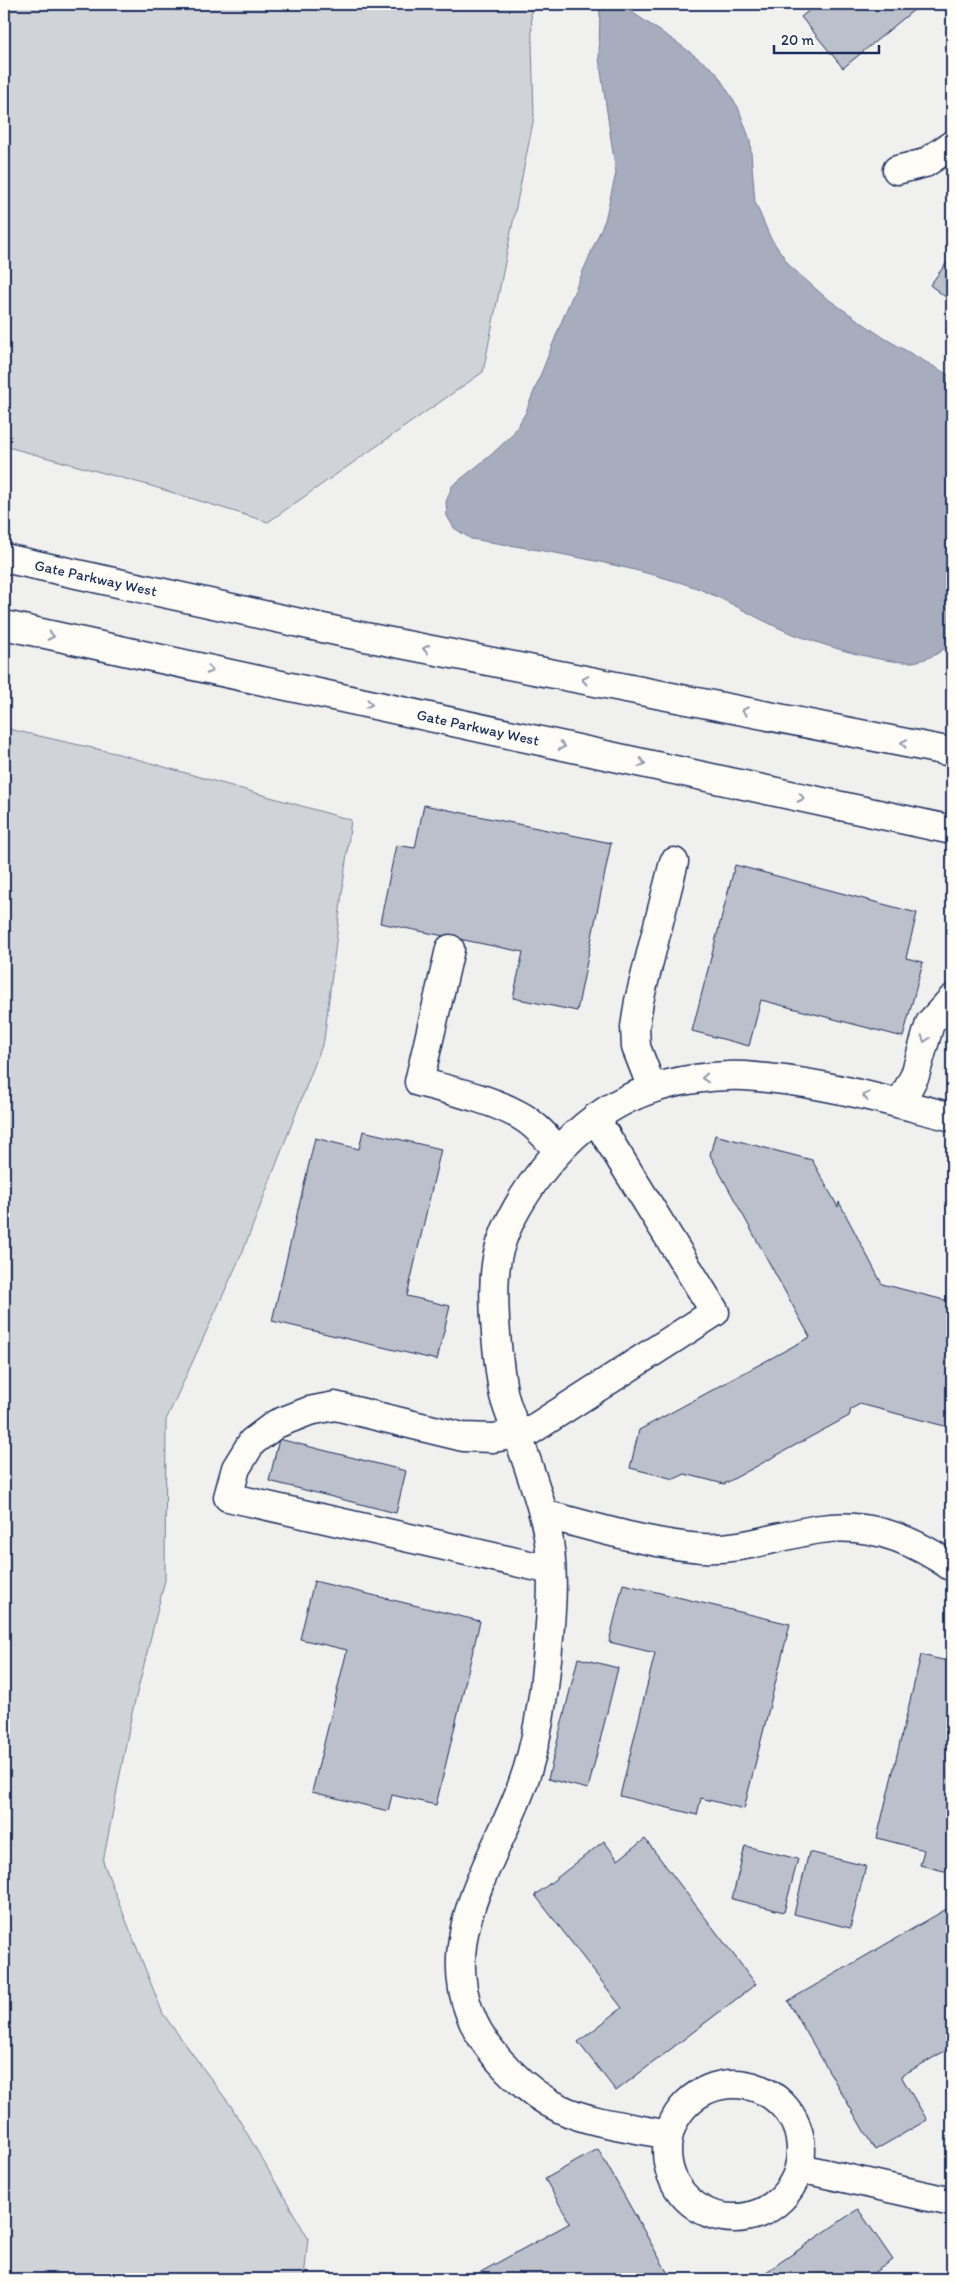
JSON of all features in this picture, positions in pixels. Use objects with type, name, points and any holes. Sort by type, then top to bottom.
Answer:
[{"type":"street","points":[[897,170],[925,163],[952,145]]},
{"type":"street","name":"Gate Parkway West","points":[[4,558],[350,634],[952,752]]},
{"type":"street","name":"Gate Parkway West","points":[[4,625],[952,830]]},
{"type":"street","points":[[652,1088],[636,1046],[636,1027],[639,1001],[674,862]]},
{"type":"street","points":[[450,949],[419,1082],[483,1099],[520,1115],[559,1151]]},
{"type":"street","points":[[900,1104],[915,1074],[930,1023],[943,1007],[952,1000]]},
{"type":"street","points":[[668,2135],[562,2110],[539,2096],[516,2078],[484,2040],[472,2020],[462,1987],[461,1944],[465,1921],[473,1897],[512,1813],[525,1777],[535,1732],[546,1664],[551,1570],[547,1527],[504,1394],[494,1283],[498,1252],[509,1222],[525,1195],[559,1151],[594,1118],[613,1106],[652,1088],[690,1079],[732,1075],[789,1080],[900,1104],[951,1109]]},
{"type":"street","points":[[551,1570],[228,1497],[236,1468],[252,1442],[276,1424],[310,1411],[336,1406],[463,1437],[493,1438],[518,1436],[715,1312],[594,1118]]},
{"type":"street","points":[[543,1514],[622,1534],[704,1548],[738,1545],[822,1528],[862,1529],[890,1534],[916,1544],[952,1567]]},
{"type":"street","points":[[739,2084],[762,2090],[781,2103],[795,2122],[801,2144],[800,2168],[791,2187],[778,2203],[759,2214],[739,2218],[718,2217],[698,2208],[682,2194],[671,2177],[667,2156],[668,2135],[678,2113],[694,2097],[715,2086],[739,2084]]},
{"type":"street","points":[[800,2168],[952,2202]]},
{"type":"shaded area","points":[[4,4],[531,4],[534,117],[483,372],[268,522],[148,485],[4,446]]},
{"type":"shaded area","points":[[4,728],[119,754],[351,820],[324,1040],[243,1251],[166,1420],[165,1580],[132,1713],[103,1862],[163,2014],[231,2106],[308,2238],[304,2279],[4,2279]]},
{"type":"water","points":[[600,4],[620,4],[715,71],[738,107],[750,140],[755,202],[770,237],[790,266],[825,297],[884,338],[952,377],[952,641],[945,649],[935,655],[913,662],[900,662],[850,652],[788,632],[722,599],[682,583],[604,563],[471,539],[454,528],[447,516],[446,502],[452,486],[491,455],[512,435],[525,414],[565,313],[605,220],[616,173],[599,58]]},
{"type":"building","points":[[779,4],[794,4],[786,11]]},
{"type":"building","points":[[817,4],[910,4],[915,9],[843,68],[801,17]]},
{"type":"building","points":[[948,261],[952,264],[952,302],[930,285]]},
{"type":"building","points":[[424,805],[611,843],[577,1011],[513,998],[523,952],[380,923],[396,845],[415,848]]},
{"type":"building","points":[[735,865],[917,913],[906,958],[923,962],[903,1037],[761,1000],[749,1046],[692,1031]]},
{"type":"building","points":[[363,1131],[441,1149],[407,1296],[450,1306],[437,1360],[272,1321],[315,1138],[359,1149]]},
{"type":"building","points":[[715,1135],[812,1160],[838,1207],[839,1202],[882,1284],[952,1302],[952,1428],[860,1404],[851,1409],[849,1416],[724,1484],[685,1474],[674,1479],[630,1468],[639,1430],[810,1337],[710,1155]]},
{"type":"building","points":[[279,1439],[406,1471],[396,1513],[269,1481]]},
{"type":"building","points":[[314,1581],[480,1621],[436,1805],[392,1795],[388,1811],[312,1792],[347,1650],[300,1639]]},
{"type":"building","points":[[623,1584],[790,1624],[744,1809],[701,1798],[697,1815],[620,1796],[655,1653],[609,1642]]},
{"type":"building","points":[[921,1655],[952,1662],[952,1873],[920,1865],[924,1850],[877,1838]]},
{"type":"building","points":[[578,1658],[618,1668],[588,1789],[548,1779]]},
{"type":"building","points":[[645,1839],[756,1984],[616,2091],[578,2042],[622,2008],[535,1895],[604,1841],[618,1860]]},
{"type":"building","points":[[745,1846],[798,1859],[784,1912],[732,1899]]},
{"type":"building","points":[[809,1852],[866,1866],[850,1928],[794,1914]]},
{"type":"building","points":[[950,1907],[952,1911],[952,2047],[901,2076],[927,2120],[875,2150],[788,2001]]},
{"type":"building","points":[[598,2149],[671,2279],[468,2279],[570,2223],[545,2179]]},
{"type":"building","points":[[858,2209],[893,2260],[864,2279],[756,2279]]}]
